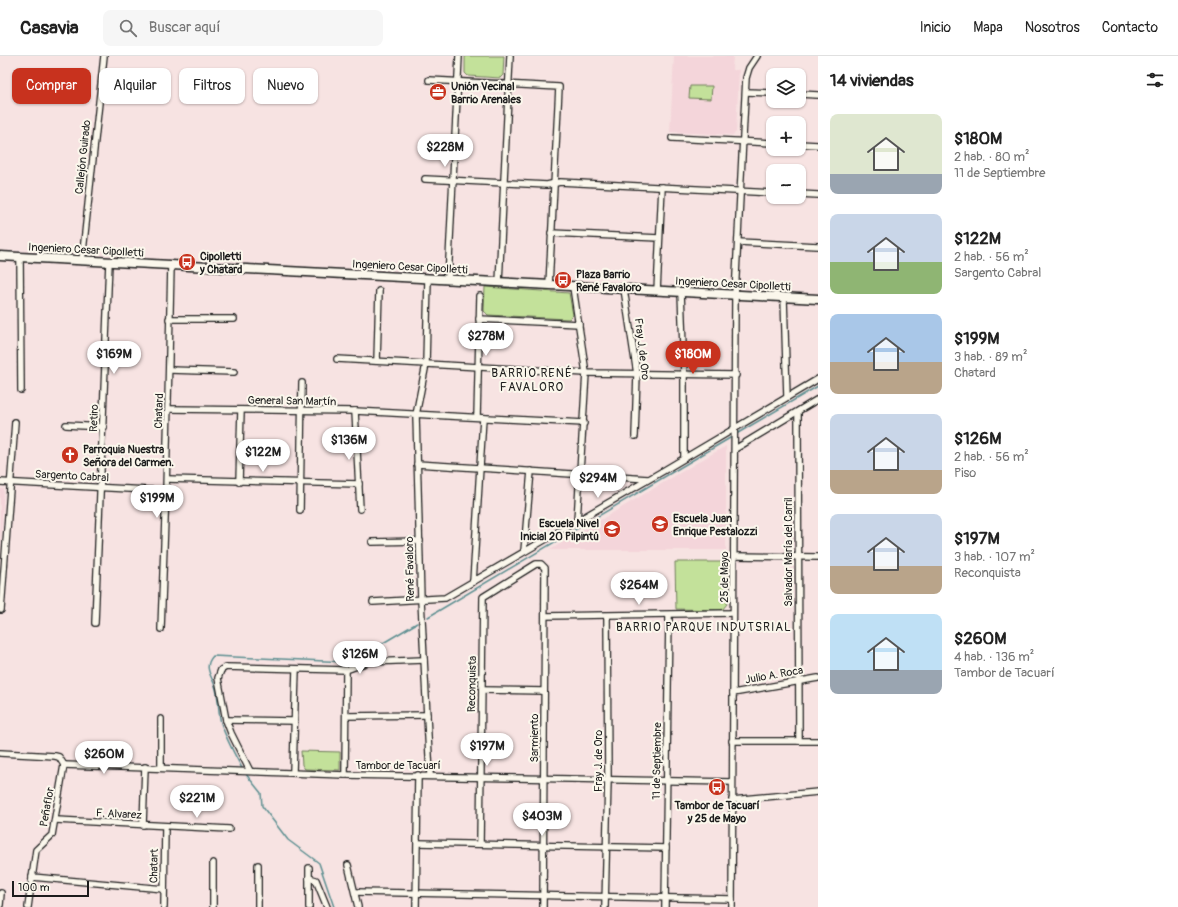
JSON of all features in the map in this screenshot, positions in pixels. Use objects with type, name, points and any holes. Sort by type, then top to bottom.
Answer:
[{"type":"street","name":"Callejón Guirado","points":[[82,261],[104,56]]},
{"type":"street","points":[[448,280],[459,56]]},
{"type":"street","points":[[499,283],[510,56]]},
{"type":"street","name":"25 de Mayo","points":[[732,907],[732,741],[736,375],[735,295],[748,70],[757,56]]},
{"type":"street","points":[[429,80],[558,86],[548,286]]},
{"type":"street","points":[[746,92],[766,93]]},
{"type":"street","points":[[806,94],[818,95]]},
{"type":"street","points":[[672,138],[766,143]]},
{"type":"street","points":[[806,144],[818,145]]},
{"type":"street","points":[[425,179],[547,185],[560,182],[766,193]]},
{"type":"street","points":[[657,291],[662,187]]},
{"type":"street","points":[[806,194],[818,195]]},
{"type":"street","points":[[551,233],[659,238]]},
{"type":"street","points":[[738,242],[818,246]]},
{"type":"street","name":"Ingeniero Cesar Cipolletti","points":[[0,256],[818,299]]},
{"type":"street","points":[[20,257],[21,390]]},
{"type":"street","name":"Retiro","points":[[95,623],[104,427],[109,262]]},
{"type":"street","name":"Chatard","points":[[161,629],[169,409],[169,319],[171,265]]},
{"type":"street","name":"René Favaloro","points":[[428,279],[426,364],[416,415],[421,600],[430,775]]},
{"type":"street","points":[[573,287],[586,373],[577,521]]},
{"type":"street","name":"Fray J. de Oro","points":[[624,289],[637,374],[635,436]]},
{"type":"street","points":[[377,361],[379,291]]},
{"type":"street","points":[[681,292],[684,375],[684,458]]},
{"type":"street","points":[[473,582],[480,468],[480,418],[477,367],[480,296]]},
{"type":"street","points":[[784,298],[787,397]]},
{"type":"street","points":[[169,319],[234,319]]},
{"type":"street","points":[[479,319],[579,324]]},
{"type":"street","points":[[337,359],[586,373],[736,375]]},
{"type":"street","points":[[170,370],[234,372]]},
{"type":"street","points":[[373,602],[446,598],[524,551],[650,479],[818,378]]},
{"type":"street","points":[[300,510],[302,383]]},
{"type":"street","points":[[735,449],[818,399]]},
{"type":"street","name":"General San Martín","points":[[169,409],[302,410],[584,423]]},
{"type":"street","points":[[239,482],[241,410]]},
{"type":"street","points":[[355,412],[360,509]]},
{"type":"street","name":"Salvador María del Carril","points":[[798,412],[799,741]]},
{"type":"street","points":[[1,610],[1,589],[15,422]]},
{"type":"street","points":[[66,425],[104,427]]},
{"type":"street","points":[[417,464],[650,479]]},
{"type":"street","points":[[524,551],[531,472]]},
{"type":"street","points":[[167,479],[359,484]]},
{"type":"street","name":"Sargento Cabral","points":[[0,482],[166,491]]},
{"type":"street","points":[[372,542],[420,541]]},
{"type":"street","points":[[734,556],[818,557]]},
{"type":"street","name":"Sarmiento","points":[[483,597],[536,564],[541,564],[545,568],[543,907]]},
{"type":"street","name":"Reconquista","points":[[480,844],[483,597]]},
{"type":"street","points":[[545,616],[734,613]]},
{"type":"street","name":"11 de Septiembre","points":[[666,907],[669,614]]},
{"type":"street","name":"Fray J. de Oro","points":[[605,907],[608,779],[608,616]]},
{"type":"street","points":[[248,771],[226,720],[218,678],[221,670],[226,667],[346,670],[368,662],[424,660]]},
{"type":"street","points":[[293,772],[296,669]]},
{"type":"street","points":[[345,775],[346,670]]},
{"type":"street","name":"Julio A. Roca","points":[[733,693],[818,678]]},
{"type":"street","points":[[482,690],[544,691]]},
{"type":"street","points":[[346,716],[427,715]]},
{"type":"street","points":[[161,719],[161,768]]},
{"type":"street","points":[[226,720],[294,721]]},
{"type":"street","points":[[732,741],[818,741]]},
{"type":"street","points":[[0,753],[55,756],[59,757],[64,765]]},
{"type":"street","name":"Tambor de Tacuarí","points":[[64,765],[345,775],[544,777],[732,782]]},
{"type":"street","name":"Peñaflor","points":[[32,877],[36,850],[38,846],[52,835],[56,820],[64,765]]},
{"type":"street","points":[[143,825],[145,768]]},
{"type":"street","points":[[416,907],[418,775]]},
{"type":"street","points":[[732,800],[818,792]]},
{"type":"street","name":"F. Alvarez","points":[[56,820],[229,829]]},
{"type":"street","name":"Chatart","points":[[164,907],[165,826]]},
{"type":"street","points":[[418,843],[666,848]]},
{"type":"street","points":[[213,863],[213,907]]},
{"type":"street","points":[[258,865],[258,907]]},
{"type":"street","points":[[348,865],[358,907]]},
{"type":"street","points":[[309,868],[309,907]]},
{"type":"street","points":[[28,907],[32,877],[164,890]]},
{"type":"street","points":[[309,878],[316,880],[327,907]]},
{"type":"street","points":[[355,892],[732,899]]},
{"type":"street","points":[[0,905],[1,893]]},
{"type":"shaded area","points":[[674,56],[733,56],[732,70],[739,70],[736,132],[733,135],[670,132]]},
{"type":"shaded area","name":"Escuela Juan Enrique Pestalozzi","points":[[726,446],[726,550],[550,550],[705,458]]},
{"type":"shaded area","points":[[0,489],[4,489],[0,548]]},
{"type":"green space","points":[[465,56],[504,56],[503,75],[500,78],[468,76],[465,73]]},
{"type":"green space","points":[[690,86],[712,86],[711,99],[689,98]]},
{"type":"green space","points":[[485,287],[569,293],[573,315],[569,319],[488,315],[484,311]]},
{"type":"green space","points":[[675,562],[727,562],[727,604],[722,610],[676,609]]},
{"type":"green space","points":[[301,751],[340,752],[340,770],[305,769],[302,765]]},
{"type":"waterway","points":[[738,433],[818,386]]},
{"type":"waterway","points":[[428,617],[730,438]]},
{"type":"waterway","points":[[243,770],[228,741],[221,723],[218,697],[215,685],[208,669],[208,665],[213,656],[347,662],[356,659],[417,623]]},
{"type":"waterway","points":[[245,773],[261,793],[262,806],[288,840],[319,863],[334,907]]},
{"type":"place","name":"Unión Vecinal Barrio Arenales","points":[[438,92]]},
{"type":"place","name":"Cipolletti y Chatard","points":[[187,262]]},
{"type":"place","name":"Plaza Barrio René Favaloro","points":[[563,280]]},
{"type":"place","name":"Parroquia Nuestra Señora del Carmen.","points":[[70,455]]},
{"type":"place","name":"Escuela Juan Enrique Pestalozzi","points":[[660,524]]},
{"type":"place","name":"Escuela Nivel Inicial 20 Pilpintú","points":[[612,529]]},
{"type":"place","name":"Tambor de Tacuarí y 25 de Mayo","points":[[717,787]]},
{"type":"district","name":"BARRIO RENÉ FAVALORO","points":[[532,380]]},
{"type":"district","name":"BARRIO PARQUE INDUTSRIAL","points":[[704,627]]}]
